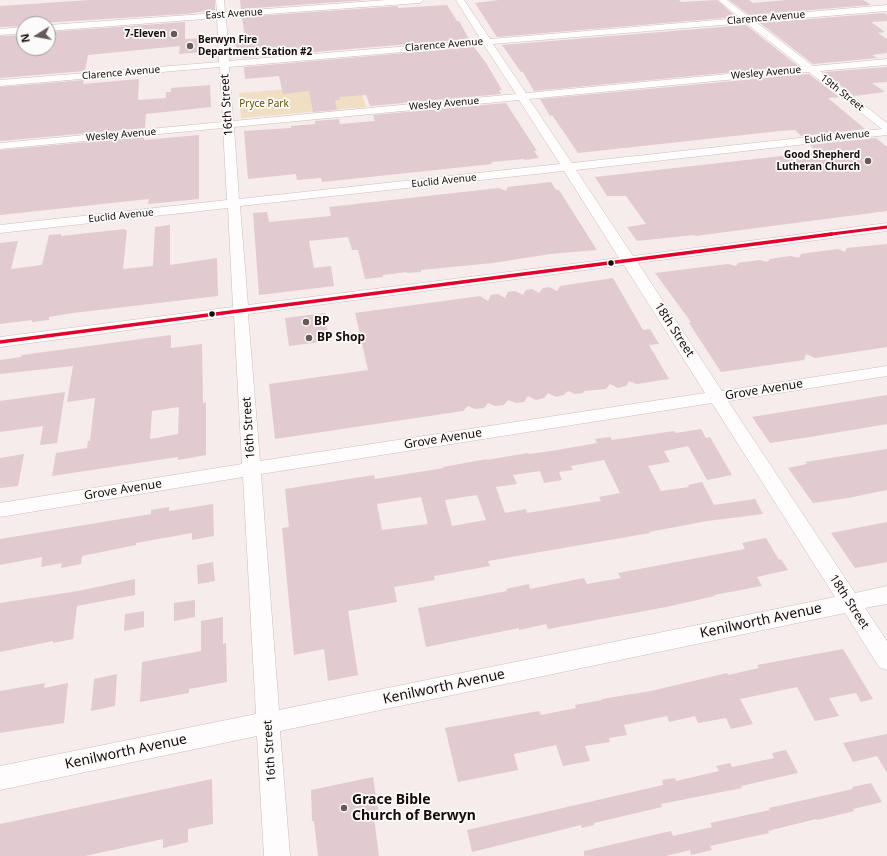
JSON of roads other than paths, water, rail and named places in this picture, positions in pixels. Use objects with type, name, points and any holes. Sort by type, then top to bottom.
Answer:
[{"type":"street","name":"16th Street","points":[[220,0],[277,856]]},
{"type":"street","name":"East Avenue","points":[[56,27],[420,0]]},
{"type":"street","name":"18th Street","points":[[460,0],[887,660]]},
{"type":"street","name":"19th Street","points":[[722,0],[887,128]]},
{"type":"street","name":"Clarence Avenue","points":[[0,83],[887,8]]},
{"type":"street","points":[[0,32],[16,31]]},
{"type":"street","name":"Wesley Avenue","points":[[0,146],[887,62]]},
{"type":"street","name":"Euclid Avenue","points":[[0,229],[887,132]]},
{"type":"street","points":[[0,342],[887,227]]},
{"type":"street","name":"Grove Avenue","points":[[0,510],[887,371]]},
{"type":"street","name":"Kenilworth Avenue","points":[[0,778],[887,595]]},
{"type":"place","name":"7-Eleven","points":[[174,34]]},
{"type":"place","name":"Berwyn Fire Department Station #2","points":[[190,46]]},
{"type":"place","name":"Good Shepherd Lutheran Church","points":[[868,161]]},
{"type":"place","name":"BP","points":[[306,322]]},
{"type":"place","name":"BP Shop","points":[[309,338]]},
{"type":"place","name":"Grace Bible Church of Berwyn","points":[[344,808]]},
{"type":"park label","name":"Pryce Park","points":[[264,104]]}]
